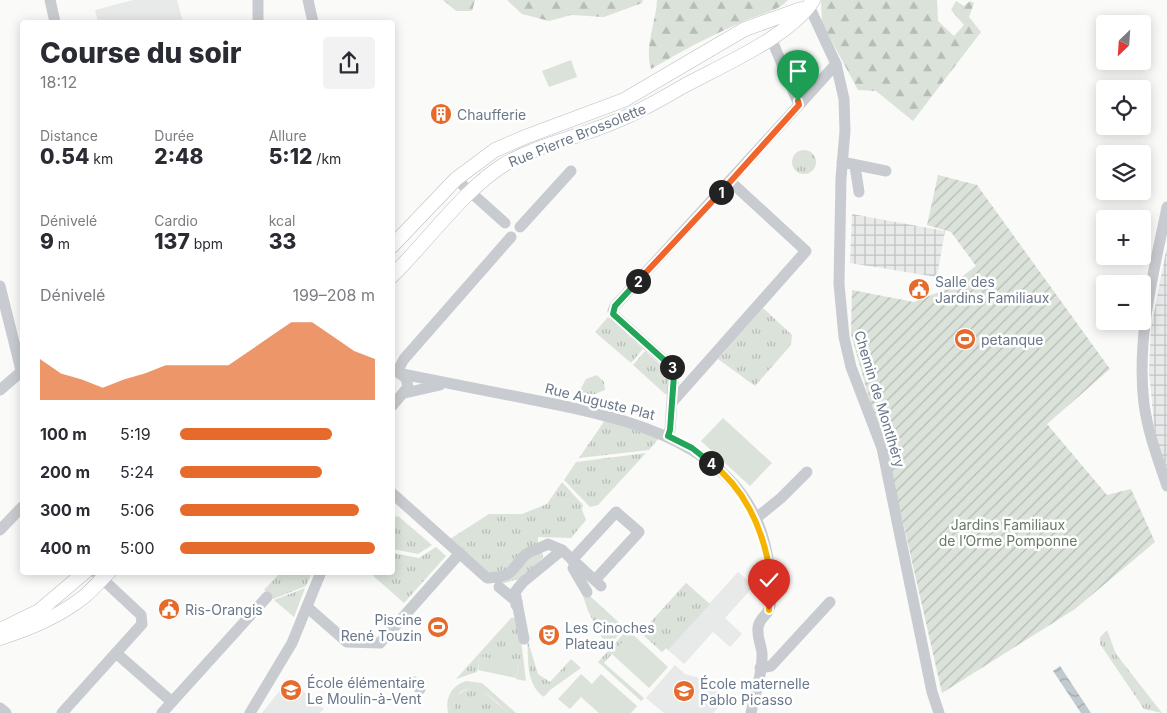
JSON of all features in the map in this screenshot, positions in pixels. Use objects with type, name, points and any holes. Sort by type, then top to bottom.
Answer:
[{"type":"main road","name":"Rue Pierre Brossolette","points":[[395,273],[470,192],[506,163],[644,109],[772,38],[804,13],[811,3]]},
{"type":"main road","name":"Rue Pierre Brossolette","points":[[395,243],[456,179],[495,150],[624,100],[745,29],[811,3]]},
{"type":"main road","points":[[0,630],[38,611],[80,575]]},
{"type":"main road","points":[[0,638],[37,626],[81,599],[100,578]]},
{"type":"street","points":[[50,0],[55,20]]},
{"type":"street","points":[[258,0],[258,20]]},
{"type":"street","points":[[308,0],[313,20]]},
{"type":"street","name":"Chemin de Montlhéry","points":[[811,3],[843,86],[846,115],[842,162],[839,284],[844,336],[851,367],[882,448],[932,692],[943,712]]},
{"type":"street","points":[[772,38],[799,105]]},
{"type":"street","points":[[668,436],[673,401],[674,369],[615,316],[613,311],[615,306],[731,182],[836,64]]},
{"type":"street","points":[[842,162],[886,171]]},
{"type":"street","points":[[855,166],[859,192]]},
{"type":"street","points":[[400,396],[408,384],[396,372],[404,359],[511,237],[518,234],[520,227],[571,171]]},
{"type":"street","points":[[456,179],[505,223]]},
{"type":"street","points":[[673,401],[806,251],[731,182]]},
{"type":"street","points":[[1167,207],[1143,328],[1142,360],[1148,422],[1167,486]]},
{"type":"street","points":[[505,223],[515,221],[520,227]]},
{"type":"street","points":[[505,223],[504,233],[511,237]]},
{"type":"street","points":[[0,286],[20,364]]},
{"type":"street","name":"Rue Auguste Plat","points":[[396,372],[585,410],[636,424],[668,436],[692,448],[715,465],[748,504],[765,547],[770,584],[770,607],[760,620],[758,632],[762,650],[752,713]]},
{"type":"street","points":[[0,390],[20,374]]},
{"type":"street","name":"Rue Auguste Plat","points":[[400,396],[449,384]]},
{"type":"street","points":[[755,519],[781,498],[807,472]]},
{"type":"street","points":[[395,496],[487,578],[512,572],[519,566],[524,556],[548,544],[573,568],[587,592]]},
{"type":"street","points":[[0,530],[20,509]]},
{"type":"street","points":[[559,553],[572,560],[598,583],[639,532],[616,512],[572,560]]},
{"type":"street","points":[[307,607],[347,642],[380,643],[460,553]]},
{"type":"street","points":[[524,639],[522,620],[515,592],[523,582],[559,553]]},
{"type":"street","points":[[62,713],[142,624],[143,620],[141,615],[100,578],[86,575]]},
{"type":"street","points":[[250,713],[279,667],[320,575]]},
{"type":"street","points":[[499,587],[517,602]]},
{"type":"street","points":[[162,713],[267,597]]},
{"type":"street","points":[[760,668],[771,666],[830,602]]},
{"type":"street","points":[[116,653],[172,702]]},
{"type":"street","points":[[0,708],[6,713]]},
{"type":"shaded area","points":[[133,0],[177,0],[182,20],[98,20],[95,10]]},
{"type":"shaded area","points":[[852,214],[945,231],[937,277],[850,263]]},
{"type":"shaded area","points":[[1167,246],[1167,471],[1155,434],[1149,371],[1151,328]]},
{"type":"shaded area","points":[[738,572],[754,586],[725,618],[742,634],[730,647],[713,632],[684,664],[666,648],[662,652],[641,633],[686,583],[709,604]]},
{"type":"shaded area","name":"École maternelle Pablo Picasso","points":[[675,665],[685,674],[703,679],[726,699],[713,713],[664,713],[646,698]]},
{"type":"shaded area","name":"École élémentaire Le Moulin-à-Vent","points":[[289,679],[324,709],[320,713],[262,713]]},
{"type":"green space","points":[[443,0],[475,0],[472,11],[456,11]]},
{"type":"green space","points":[[507,0],[643,0],[642,3],[604,17],[571,15],[549,21],[522,14]]},
{"type":"green space","points":[[657,0],[788,0],[779,7],[720,32],[651,69],[649,52]]},
{"type":"green space","points":[[821,0],[937,0],[938,21],[954,36],[964,25],[951,10],[956,1],[964,6],[970,1],[974,3],[969,17],[981,32],[913,121],[876,91],[858,90],[822,23]]},
{"type":"green space","points":[[571,60],[577,77],[549,87],[542,71]]},
{"type":"green space","points":[[804,150],[809,151],[815,157],[815,167],[809,173],[804,174],[799,173],[793,167],[792,162],[793,157],[799,151]]},
{"type":"green space","name":"Jardins Familiaux de l’Orme Pomponne","points":[[938,175],[977,185],[1110,369],[1047,424],[1107,495],[1131,489],[1155,542],[1075,609],[942,693],[900,509],[851,334],[852,290],[914,302],[944,290],[976,266],[951,232],[927,225]]},
{"type":"green space","points":[[763,308],[792,335],[791,345],[755,386],[718,359]]},
{"type":"green space","points":[[608,317],[643,349],[631,363],[595,332]]},
{"type":"green space","points":[[645,351],[668,372],[668,394],[665,394],[633,365]]},
{"type":"green space","points":[[597,375],[604,382],[605,390],[595,394],[583,394],[580,390],[586,379]]},
{"type":"green space","points":[[723,418],[772,463],[750,486],[701,441]]},
{"type":"green space","points":[[605,420],[659,438],[649,450],[579,458]]},
{"type":"green space","points":[[646,453],[598,505],[590,507],[564,480],[576,462]]},
{"type":"green space","points":[[562,482],[583,505],[582,510],[586,520],[571,538],[538,537],[538,546],[511,568],[490,574],[450,539],[489,514],[522,514],[547,504]]},
{"type":"green space","points":[[398,516],[432,545],[418,554],[395,549],[395,517]]},
{"type":"green space","points":[[436,547],[446,556],[404,603],[372,575],[395,575],[395,553],[419,558]]},
{"type":"green space","points":[[542,552],[543,557],[531,571],[524,573],[525,577],[501,584],[499,581],[528,559]]},
{"type":"green space","points":[[278,575],[311,575],[306,586],[273,599],[264,590]]},
{"type":"green space","points":[[686,583],[710,604],[668,650],[666,648],[662,652],[641,633]]},
{"type":"green space","points":[[580,587],[625,628],[607,647],[588,611]]},
{"type":"green space","points":[[305,588],[294,617],[274,600]]},
{"type":"green space","points":[[512,617],[519,622],[526,681],[516,679],[519,665],[480,657],[477,672],[456,679]]},
{"type":"green space","points":[[627,630],[631,633],[604,663],[644,698],[641,701],[598,662]]},
{"type":"green space","points":[[1107,630],[1116,654],[1162,713],[1144,709],[1100,644],[1100,637]]},
{"type":"green space","points":[[631,633],[668,667],[649,688],[612,654]]},
{"type":"green space","points":[[527,638],[538,674],[550,682],[571,659],[581,668],[550,690],[544,697],[538,692],[531,678]]},
{"type":"green space","points":[[480,656],[519,664],[516,678],[478,670]]},
{"type":"green space","points":[[581,674],[592,684],[601,674],[637,706],[631,713],[599,713],[581,697],[570,709],[558,699]]},
{"type":"green space","points":[[466,681],[482,683],[516,713],[508,713],[480,690],[467,689],[460,692],[454,703],[454,713],[448,713],[447,702],[450,693],[456,686]]},
{"type":"green space","points":[[473,688],[483,691],[508,713],[454,713],[455,699],[460,693]]},
{"type":"water","points":[[1060,666],[1091,713],[1081,713],[1053,671]]},
{"type":"place","name":"Chaufferie","points":[[441,114]]},
{"type":"place","name":"Salle des Jardins Familiaux","points":[[919,289]]},
{"type":"place","name":"petanque","points":[[965,339]]},
{"type":"place","name":"Ris-Orangis","points":[[169,609]]},
{"type":"place","name":"Piscine René Touzin","points":[[438,627]]},
{"type":"place","name":"Les Cinoches Plateau","points":[[549,635]]},
{"type":"place","name":"École élémentaire Le Moulin-à-Vent","points":[[291,690]]},
{"type":"place","name":"École maternelle Pablo Picasso","points":[[684,691]]},
{"type":"route","points":[[769,610],[769,565],[761,533],[748,504],[715,465],[692,448],[668,436],[674,369],[615,316],[613,311],[615,306],[731,182],[793,112],[799,105],[798,101]]}]
